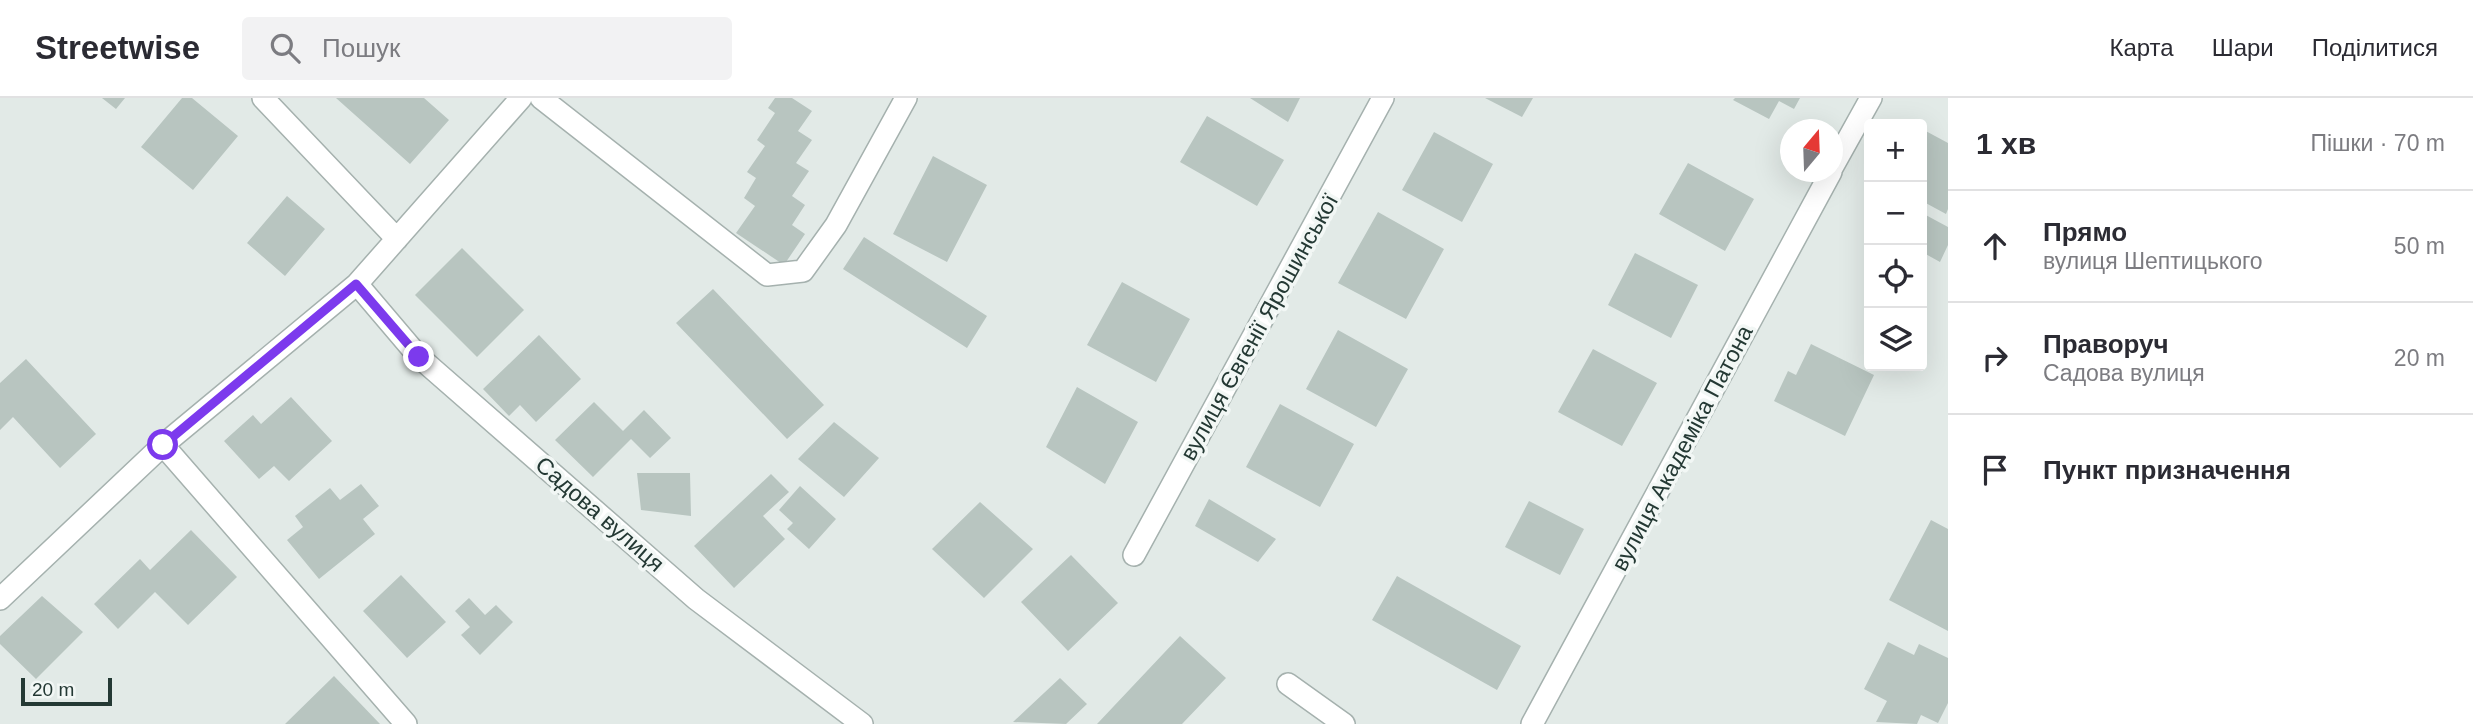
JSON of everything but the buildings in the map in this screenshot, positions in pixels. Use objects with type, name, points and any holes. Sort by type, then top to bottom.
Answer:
[{"type":"street","points":[[263,98],[397,239]]},
{"type":"street","points":[[0,598],[163,445],[356,284],[522,98]]},
{"type":"street","points":[[541,98],[767,275],[803,271],[836,226],[906,98]]},
{"type":"street","name":"вулиця Євгенії Ярошинської","points":[[1134,555],[1383,98]]},
{"type":"street","name":"вулиця Академіка Патона","points":[[1843,150],[1871,98]]},
{"type":"street","name":"вулиця Академіка Патона","points":[[1532,724],[1826,182]]},
{"type":"street","name":"Садова вулиця","points":[[356,284],[419,357],[676,581],[862,724]]},
{"type":"street","points":[[163,445],[406,724]]},
{"type":"street","points":[[1288,684],[1344,724]]},
{"type":"route","points":[[163,445],[356,284],[419,357]]}]
